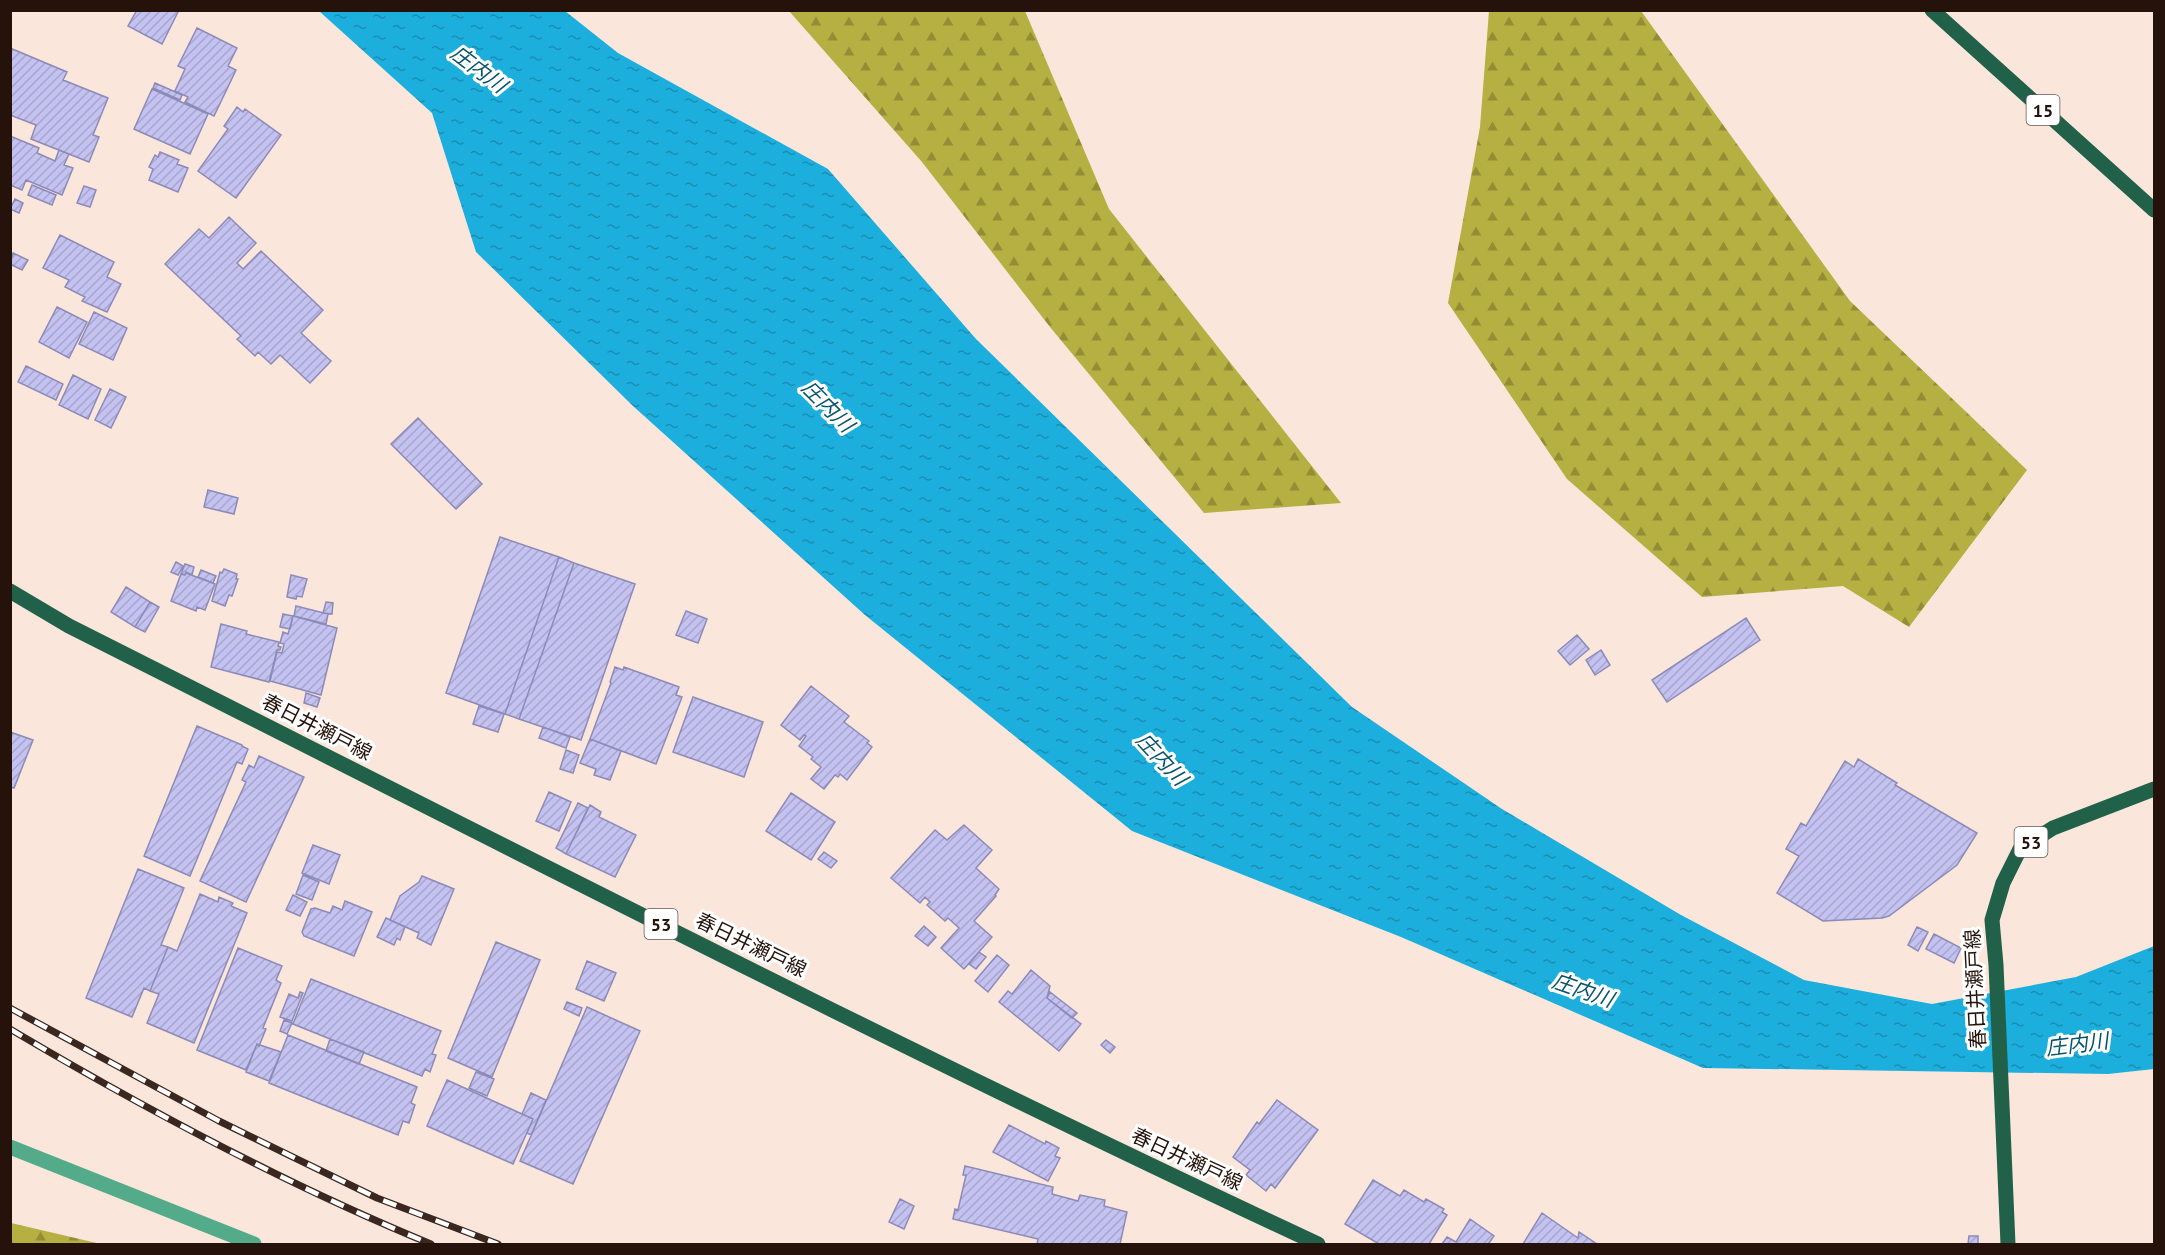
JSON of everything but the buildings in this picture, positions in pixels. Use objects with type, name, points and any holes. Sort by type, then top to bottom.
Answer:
[{"type":"main road","name":"15","points":[[1932,10],[2154,210]]},
{"type":"main road","name":"春日井瀬戸線","points":[[10,591],[69,626],[548,867],[1139,1161],[1318,1245]]},
{"type":"main road","name":"春日井瀬戸線","points":[[2008,1245],[1992,920],[2003,883],[2020,849],[2053,828],[2154,789]]},
{"type":"street","points":[[10,1147],[254,1245]]},
{"type":"green space","points":[[789,11],[1025,11],[1109,209],[1341,503],[1204,513],[1050,327],[922,162]]},
{"type":"green space","points":[[1489,11],[1641,11],[1850,301],[2027,470],[1909,627],[1843,586],[1702,597],[1567,479],[1448,303],[1480,127]]},
{"type":"green space","points":[[11,1223],[101,1244],[11,1244]]},
{"type":"water","name":"庄内川","points":[[319,11],[565,11],[618,53],[828,169],[976,339],[1352,707],[1502,809],[1681,915],[1804,980],[1932,1004],[2076,977],[2154,946],[2154,1069],[2108,1074],[1703,1068],[1401,937],[1132,831],[865,615],[633,406],[476,252],[432,113]]},
{"type":"railway","points":[[10,1008],[219,1121],[377,1198],[498,1244]]},
{"type":"railway","points":[[10,1029],[112,1088],[217,1144],[323,1197],[431,1244]]}]
